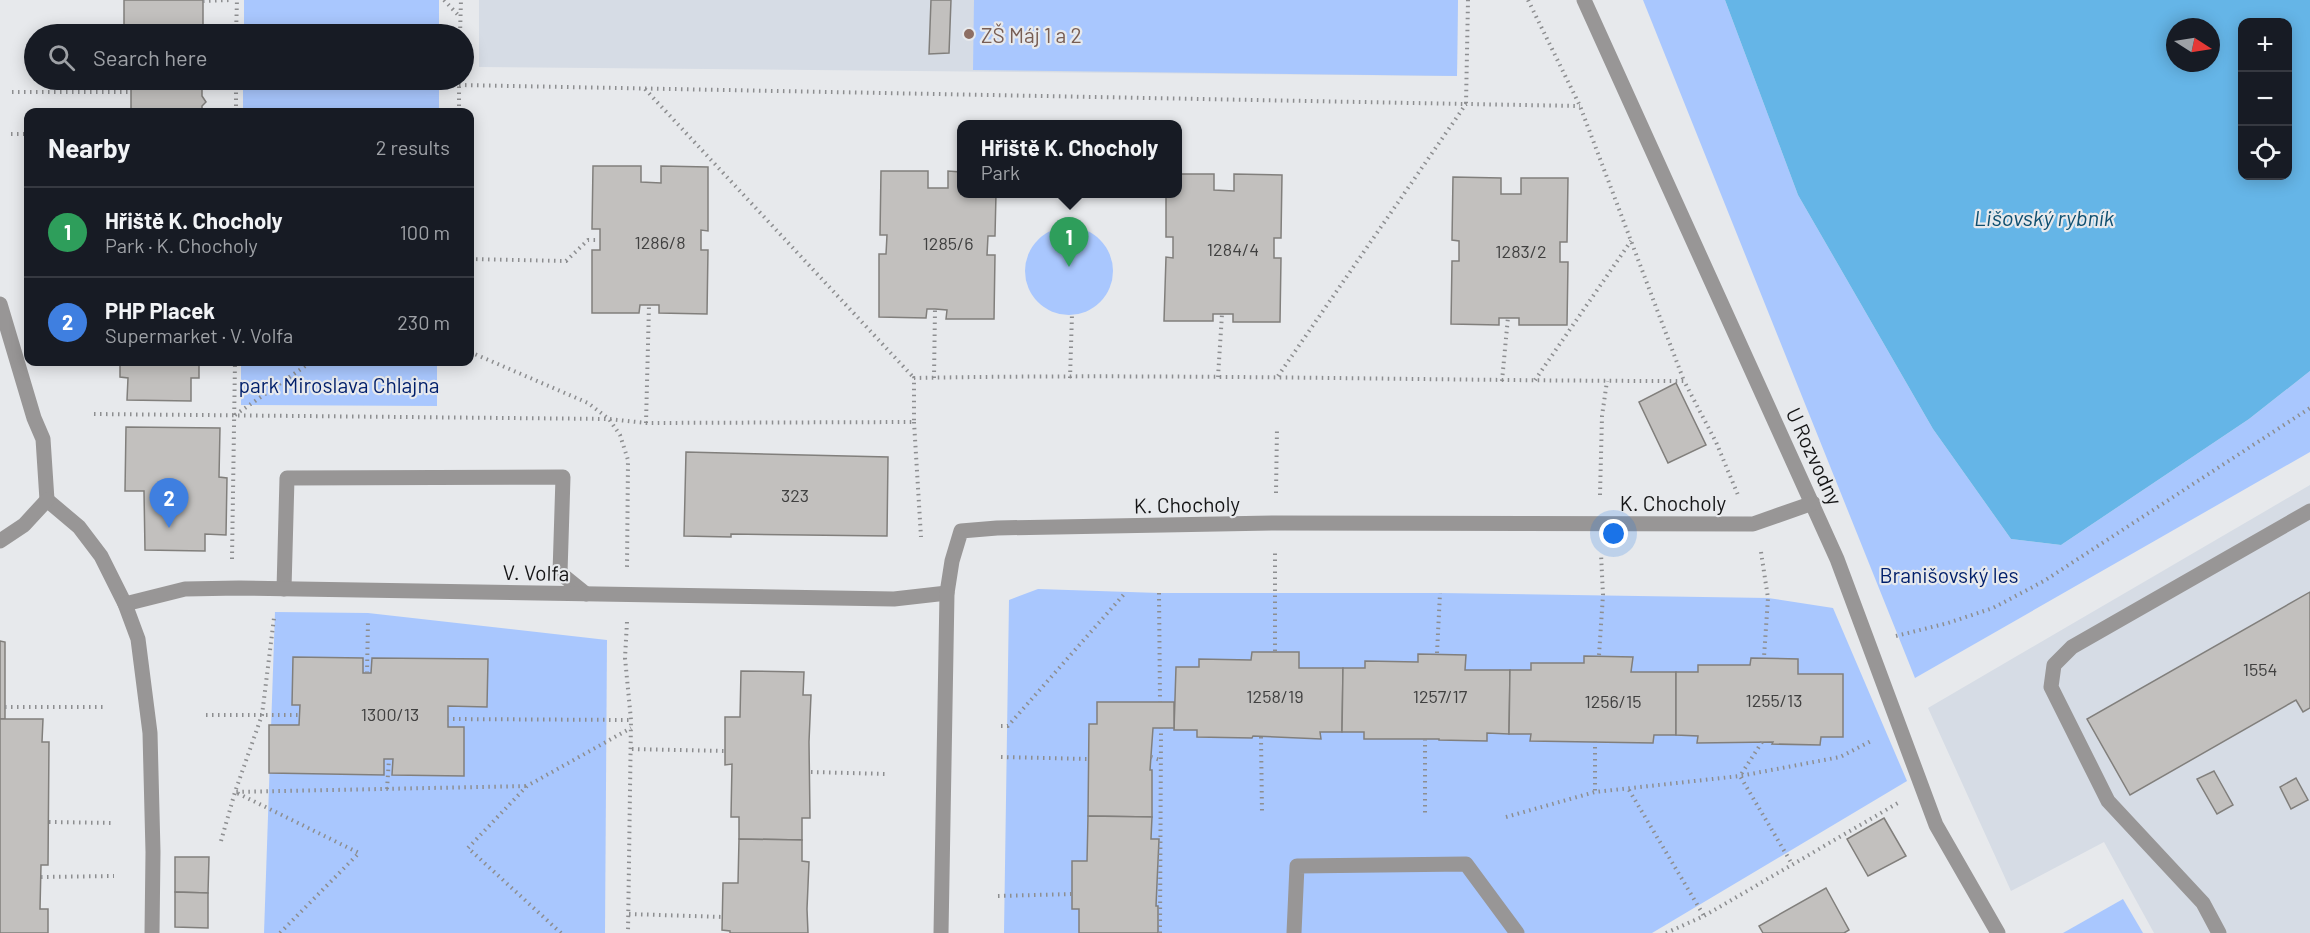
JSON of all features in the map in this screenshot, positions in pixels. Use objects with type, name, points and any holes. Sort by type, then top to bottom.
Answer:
[{"type":"street","name":"U Rozvodny","points":[[1584,0],[1837,559],[1936,825],[1998,933]]},
{"type":"street","points":[[0,304],[34,418],[44,439],[47,500],[24,525],[0,541]]},
{"type":"street","points":[[284,589],[287,478],[563,477],[560,573],[586,594]]},
{"type":"street","points":[[47,500],[80,527],[100,556],[125,604],[138,639],[150,733],[153,852],[152,933]]},
{"type":"street","name":"K. Chocholy","points":[[941,933],[947,593],[952,561],[961,531],[997,528],[1264,523],[1753,524],[1813,503]]},
{"type":"street","points":[[2219,933],[2203,903],[2108,801],[2051,687],[2054,665],[2072,648],[2310,511]]},
{"type":"street","name":"V. Volfa","points":[[125,604],[185,589],[894,599],[947,593]]},
{"type":"street","points":[[1294,933],[1297,866],[1466,864],[1517,933]]},
{"type":"path","points":[[203,1],[231,0]]},
{"type":"path","points":[[236,24],[237,0]]},
{"type":"path","points":[[444,0],[461,17]]},
{"type":"path","points":[[461,0],[461,24]]},
{"type":"path","points":[[1278,377],[1466,104],[1468,0]]},
{"type":"path","points":[[1528,0],[1580,106],[1684,381],[1716,442],[1739,496]]},
{"type":"path","points":[[474,82],[644,88],[1580,106]]},
{"type":"path","points":[[644,88],[914,378],[914,422],[921,537]]},
{"type":"path","points":[[236,90],[236,108]]},
{"type":"path","points":[[459,90],[459,108]]},
{"type":"path","points":[[12,92],[131,92]]},
{"type":"path","points":[[11,134],[24,134]]},
{"type":"path","points":[[474,259],[566,261],[588,240],[599,240]]},
{"type":"path","points":[[1535,381],[1631,241]]},
{"type":"path","points":[[646,423],[649,305]]},
{"type":"path","points":[[934,378],[935,309]]},
{"type":"path","points":[[1218,377],[1222,314]]},
{"type":"path","points":[[1070,378],[1072,315]]},
{"type":"path","points":[[1502,381],[1508,318]]},
{"type":"path","points":[[474,354],[588,403],[609,419],[620,435],[628,460],[627,577]]},
{"type":"path","points":[[232,563],[235,366]]},
{"type":"path","points":[[234,416],[305,366]]},
{"type":"path","points":[[914,378],[1278,377],[1684,381]]},
{"type":"path","points":[[989,378],[989,385]]},
{"type":"path","points":[[1599,655],[1603,595],[1600,523],[1602,416],[1607,381]]},
{"type":"path","points":[[1869,643],[1948,623],[1993,608],[2044,582],[2310,408]]},
{"type":"path","points":[[94,414],[609,419],[646,423],[914,422]]},
{"type":"path","points":[[1275,500],[1277,428]]},
{"type":"path","points":[[1275,651],[1276,542]]},
{"type":"path","points":[[1761,551],[1768,598],[1764,657]]},
{"type":"path","points":[[1001,726],[1008,726],[1126,592]]},
{"type":"path","points":[[1159,593],[1160,702]]},
{"type":"path","points":[[1437,653],[1440,593]]},
{"type":"path","points":[[221,841],[235,792],[262,715],[275,612]]},
{"type":"path","points":[[627,612],[626,657],[632,720],[628,933]]},
{"type":"path","points":[[367,673],[368,613]]},
{"type":"path","points":[[5,707],[104,707]]},
{"type":"path","points":[[206,715],[299,715]]},
{"type":"path","points":[[447,718],[632,720]]},
{"type":"path","points":[[1506,816],[1595,792],[1740,776],[1840,757],[1900,727]]},
{"type":"path","points":[[561,933],[468,848],[527,786],[631,728]]},
{"type":"path","points":[[1160,933],[1161,728]]},
{"type":"path","points":[[1261,737],[1262,812]]},
{"type":"path","points":[[1425,739],[1425,815]]},
{"type":"path","points":[[1595,741],[1595,792]]},
{"type":"path","points":[[1740,776],[1762,742]]},
{"type":"path","points":[[632,749],[725,751]]},
{"type":"path","points":[[1000,757],[1089,759]]},
{"type":"path","points":[[1151,758],[1160,760]]},
{"type":"path","points":[[387,789],[389,759]]},
{"type":"path","points":[[811,772],[887,774]]},
{"type":"path","points":[[1740,776],[1792,864]]},
{"type":"path","points":[[235,792],[527,786]]},
{"type":"path","points":[[1629,790],[1704,916]]},
{"type":"path","points":[[235,792],[360,853],[280,933]]},
{"type":"path","points":[[1666,933],[1704,916],[1902,801]]},
{"type":"path","points":[[49,822],[115,823]]},
{"type":"path","points":[[41,877],[114,876]]},
{"type":"path","points":[[998,896],[1072,894]]},
{"type":"path","points":[[629,914],[723,917]]},
{"type":"shaded area","name":"ZŠ Máj 1 a 2","points":[[479,0],[1458,0],[1457,76],[479,67]]},
{"type":"shaded area","points":[[2310,485],[2310,933],[2154,933],[2104,842],[2011,891],[1928,708]]},
{"type":"green space","points":[[244,0],[439,0],[439,24],[244,24]]},
{"type":"green space","points":[[974,0],[1458,0],[1457,76],[973,70]]},
{"type":"green space","name":"Branišovský les","points":[[1643,0],[1725,0],[1798,195],[1933,429],[2011,539],[2061,545],[2249,419],[2310,371],[2310,452],[1915,678]]},
{"type":"green space","points":[[243,90],[439,90],[439,108],[243,108]]},
{"type":"green space","points":[[1069,227],[1086,231],[1100,240],[1109,254],[1113,271],[1109,288],[1100,302],[1086,311],[1069,315],[1052,311],[1038,302],[1029,288],[1025,271],[1029,254],[1038,240],[1052,231]]},
{"type":"green space","name":"park Miroslava Chlajna","points":[[241,366],[437,366],[437,406],[241,405]]},
{"type":"green space","points":[[1038,589],[1159,593],[1440,593],[1768,598],[1833,608],[1907,781],[1652,933],[1004,933],[1009,600]]},
{"type":"green space","points":[[275,612],[368,613],[607,640],[605,933],[264,933]]},
{"type":"green space","points":[[2123,899],[2143,933],[2063,933]]},
{"type":"water","name":"Lišovský rybník","points":[[1725,0],[2310,0],[2310,371],[2249,419],[2061,545],[2011,539],[1933,429],[1798,195]]},
{"type":"building","points":[[124,0],[203,0],[203,24],[124,24]]},
{"type":"building","points":[[931,0],[951,0],[949,53],[929,54]]},
{"type":"building","points":[[131,90],[202,90],[202,96],[206,102],[202,108],[131,108]]},
{"type":"building","points":[[593,166],[641,166],[641,182],[661,183],[661,166],[708,167],[708,231],[701,230],[701,250],[708,250],[707,314],[659,313],[659,305],[640,305],[639,313],[592,313],[592,250],[600,250],[600,229],[592,229]]},
{"type":"building","points":[[881,171],[928,171],[928,188],[948,188],[948,171],[957,172],[957,198],[996,198],[995,236],[988,236],[987,255],[995,255],[994,319],[946,319],[947,310],[935,309],[927,309],[926,318],[879,317],[879,254],[886,254],[887,235],[880,235]]},
{"type":"building","points":[[1182,174],[1214,174],[1214,190],[1234,191],[1234,174],[1282,175],[1281,238],[1274,238],[1274,258],[1281,258],[1280,322],[1233,322],[1233,314],[1213,314],[1213,321],[1164,321],[1166,257],[1173,258],[1173,237],[1166,237],[1166,198],[1182,198]]},
{"type":"building","points":[[1453,177],[1501,178],[1501,194],[1521,194],[1521,178],[1568,178],[1567,242],[1560,242],[1560,262],[1568,262],[1567,325],[1519,325],[1519,318],[1499,318],[1499,325],[1451,324],[1452,261],[1459,261],[1459,241],[1452,240]]},
{"type":"building","points":[[120,366],[199,366],[199,378],[191,378],[191,401],[127,400],[128,378],[120,377]]},
{"type":"building","points":[[1676,383],[1706,445],[1668,463],[1639,402]]},
{"type":"building","points":[[126,427],[220,428],[219,477],[227,478],[226,535],[205,534],[205,551],[145,550],[144,491],[125,491]]},
{"type":"building","points":[[686,452],[888,457],[887,536],[731,534],[731,537],[684,536]]},
{"type":"building","points":[[2310,592],[2310,708],[2303,712],[2296,700],[2130,795],[2087,719]]},
{"type":"building","points":[[0,641],[5,642],[5,719],[0,719]]},
{"type":"building","points":[[1252,652],[1299,652],[1299,668],[1343,668],[1342,732],[1320,732],[1321,739],[1253,736],[1252,738],[1197,737],[1197,730],[1174,730],[1176,667],[1199,667],[1199,659],[1251,660]]},
{"type":"building","points":[[1418,654],[1466,655],[1465,670],[1510,670],[1509,734],[1487,733],[1487,741],[1364,739],[1364,732],[1342,732],[1343,668],[1365,668],[1365,661],[1418,662]]},
{"type":"building","points":[[1584,656],[1633,657],[1631,672],[1676,672],[1676,735],[1654,735],[1653,743],[1530,741],[1531,734],[1509,734],[1510,670],[1531,670],[1531,663],[1584,663]]},
{"type":"building","points":[[293,657],[363,658],[363,673],[371,673],[372,658],[488,659],[487,707],[448,706],[448,727],[464,727],[464,776],[392,775],[393,759],[384,759],[384,775],[269,773],[269,725],[299,725],[300,705],[292,705]]},
{"type":"building","points":[[1751,658],[1798,659],[1798,674],[1843,674],[1843,737],[1821,737],[1820,745],[1772,744],[1773,742],[1697,743],[1698,736],[1676,735],[1676,672],[1698,672],[1698,665],[1750,665]]},
{"type":"building","points":[[741,671],[804,672],[803,695],[811,695],[810,818],[802,818],[802,840],[739,839],[739,817],[731,817],[732,764],[725,765],[725,717],[740,717]]},
{"type":"building","points":[[1097,702],[1174,702],[1174,728],[1153,728],[1150,770],[1152,770],[1152,817],[1088,816],[1089,724],[1097,724]]},
{"type":"building","points":[[0,719],[43,719],[42,742],[49,742],[48,865],[41,865],[40,909],[48,909],[48,933],[0,933]]},
{"type":"building","points":[[2214,771],[2233,805],[2217,814],[2197,779]]},
{"type":"building","points":[[2296,778],[2308,800],[2291,809],[2280,787]]},
{"type":"building","points":[[1088,816],[1152,817],[1151,839],[1159,839],[1156,906],[1158,906],[1158,933],[1079,933],[1079,909],[1072,909],[1072,861],[1087,861]]},
{"type":"building","points":[[1884,818],[1906,856],[1868,876],[1847,839]]},
{"type":"building","points":[[739,839],[802,840],[802,861],[809,862],[808,933],[730,933],[730,931],[722,930],[723,883],[738,883]]},
{"type":"building","points":[[175,857],[209,857],[208,893],[175,892]]},
{"type":"building","points":[[1826,888],[1849,930],[1844,933],[1763,933],[1759,926]]},
{"type":"building","points":[[175,892],[208,893],[208,928],[175,927]]},
{"type":"place","name":"ZŠ Máj 1 a 2","points":[[969,34]]},
{"type":"place","name":"Hřiště K. Chocholy","points":[[1069,267]]},
{"type":"place","name":"PHP Placek","points":[[169,528]]}]
